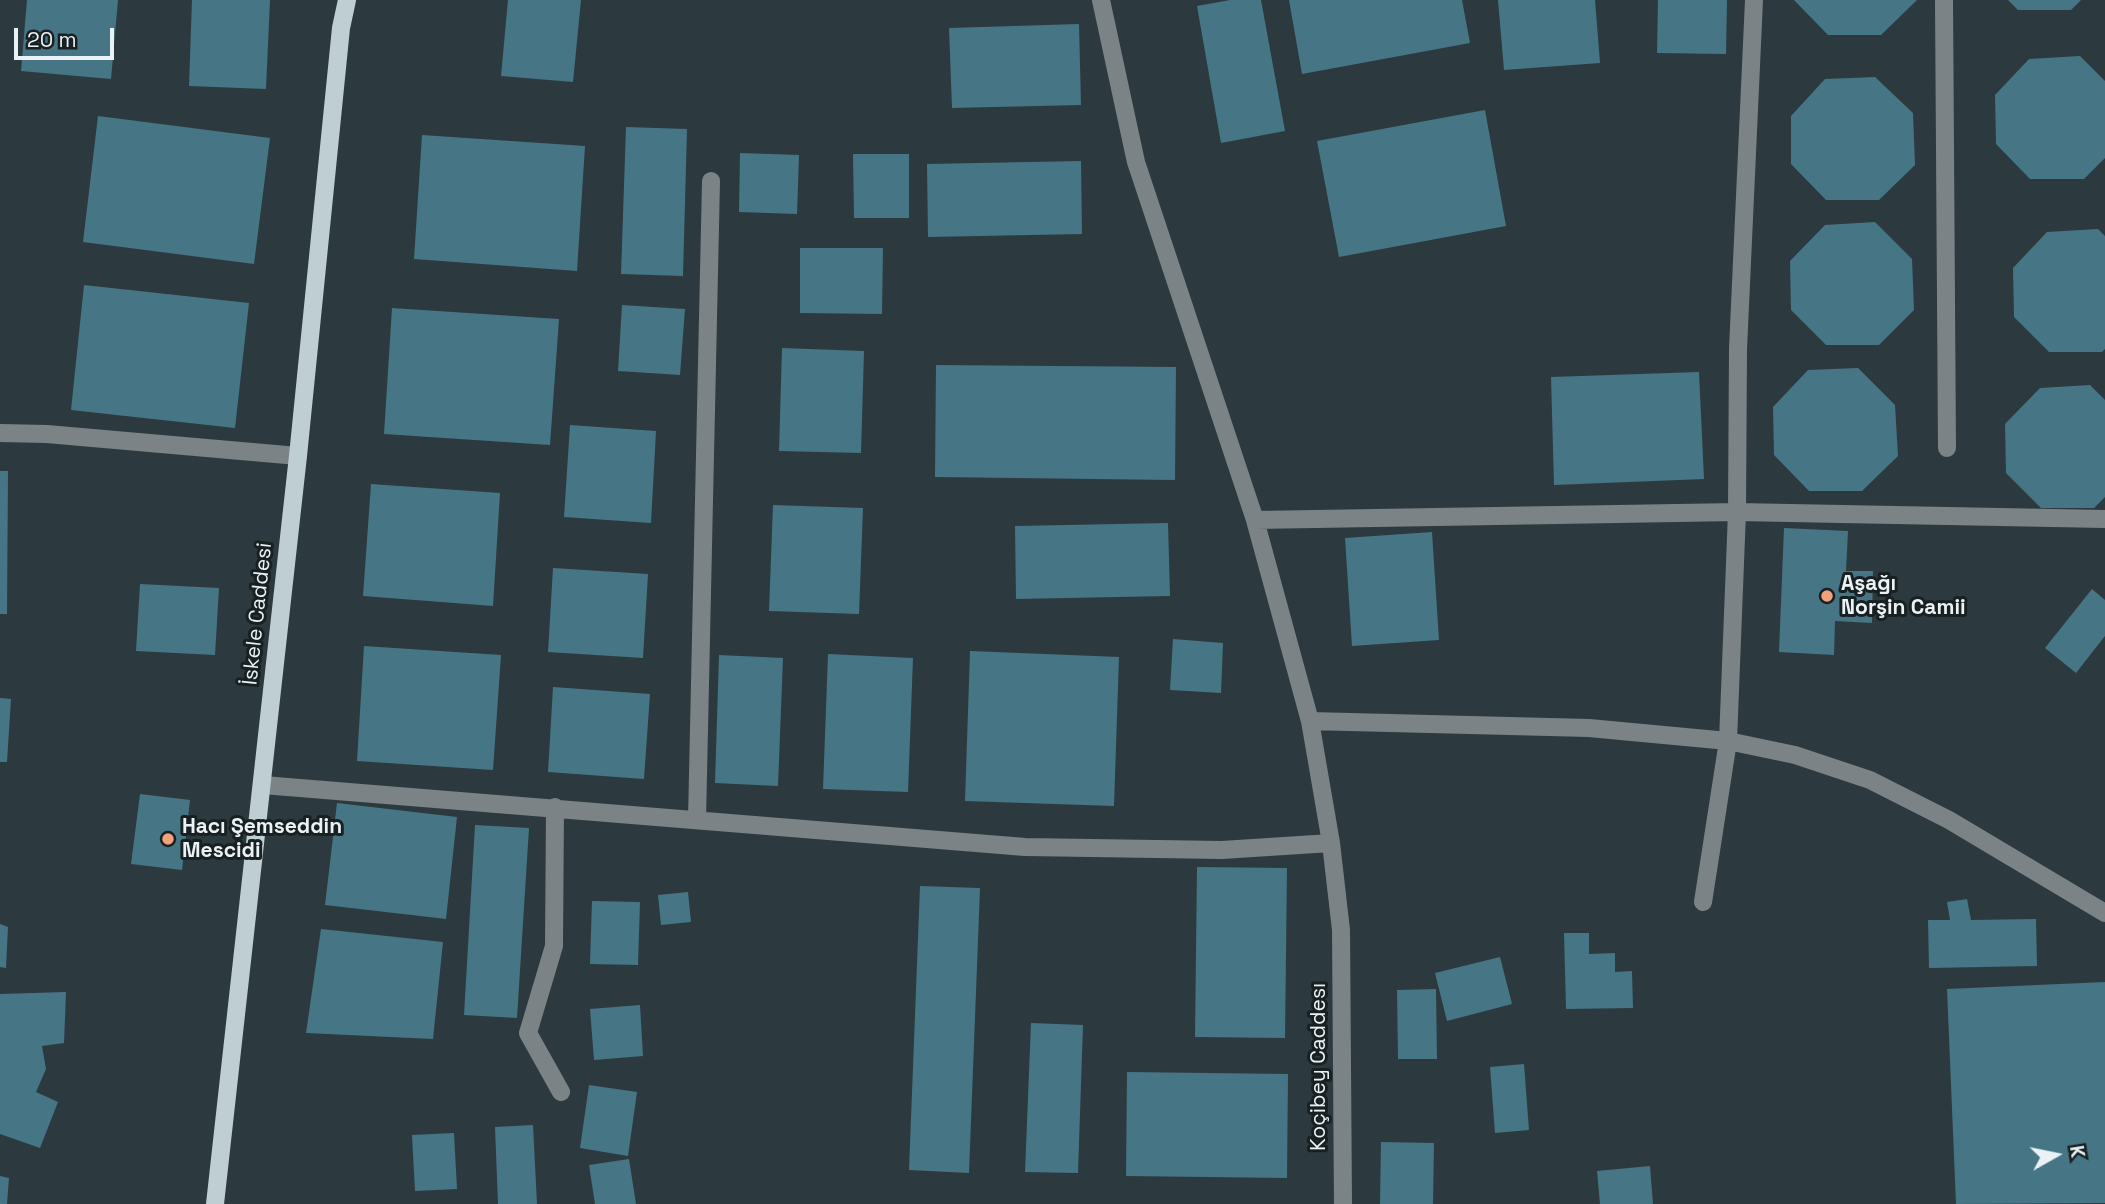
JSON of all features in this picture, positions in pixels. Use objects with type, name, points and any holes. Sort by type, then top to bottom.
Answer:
[{"type":"main road","name":"İskele Caddesi","points":[[215,1204],[298,456],[341,28],[341,0]]},
{"type":"main road","name":"İskele Caddesi","points":[[341,28],[347,0]]},
{"type":"street","name":"Koçibey Caddesı","points":[[1101,0],[1136,162],[1255,520],[1310,721],[1331,843],[1341,930],[1343,1204]]},
{"type":"street","points":[[1703,902],[1728,741],[1737,512],[1738,349],[1754,0]]},
{"type":"street","points":[[1944,0],[1947,448]]},
{"type":"street","points":[[697,820],[711,181]]},
{"type":"street","points":[[0,433],[61,435],[298,456]]},
{"type":"street","points":[[1255,520],[1737,512],[2105,519]]},
{"type":"street","points":[[1310,721],[1588,729],[1728,741],[1795,755],[1870,780],[1949,820],[2105,913]]},
{"type":"street","points":[[262,785],[1026,847],[1222,850],[1331,843]]},
{"type":"street","points":[[555,807],[554,946],[528,1033],[561,1092]]},
{"type":"building","points":[[27,0],[118,0],[111,79],[21,71]]},
{"type":"building","points":[[192,0],[270,0],[266,89],[189,86]]},
{"type":"building","points":[[508,0],[581,0],[573,82],[501,76]]},
{"type":"building","points":[[1230,0],[1261,0],[1285,131],[1221,143],[1197,6]]},
{"type":"building","points":[[1289,0],[1462,0],[1470,43],[1302,74]]},
{"type":"building","points":[[1498,0],[1595,0],[1600,63],[1504,70]]},
{"type":"building","points":[[1658,0],[1727,0],[1726,54],[1657,53]]},
{"type":"building","points":[[1794,0],[1917,0],[1881,35],[1828,35]]},
{"type":"building","points":[[2008,0],[2081,0],[2071,10],[2018,10]]},
{"type":"building","points":[[1079,24],[1081,105],[952,108],[949,28]]},
{"type":"building","points":[[2080,56],[2105,81],[2105,158],[2084,179],[2030,179],[1996,144],[1995,95],[2029,59]]},
{"type":"building","points":[[1875,77],[1913,113],[1915,165],[1879,200],[1826,200],[1791,164],[1791,116],[1825,79]]},
{"type":"building","points":[[1485,110],[1506,226],[1339,257],[1317,141]]},
{"type":"building","points":[[98,116],[270,138],[254,264],[83,242]]},
{"type":"building","points":[[626,127],[687,129],[683,276],[621,274]]},
{"type":"building","points":[[422,135],[585,146],[577,271],[414,259]]},
{"type":"building","points":[[740,153],[799,155],[797,214],[739,212]]},
{"type":"building","points":[[853,154],[909,154],[909,218],[854,218]]},
{"type":"building","points":[[1081,161],[1082,234],[928,237],[927,164]]},
{"type":"building","points":[[1875,222],[1912,259],[1914,310],[1879,345],[1826,345],[1791,310],[1790,261],[1825,225]]},
{"type":"building","points":[[2098,229],[2105,236],[2105,349],[2102,352],[2049,352],[2014,317],[2013,268],[2047,232]]},
{"type":"building","points":[[800,248],[883,248],[882,314],[800,313]]},
{"type":"building","points":[[84,285],[249,303],[235,428],[71,410]]},
{"type":"building","points":[[622,305],[685,309],[680,375],[618,371]]},
{"type":"building","points":[[392,308],[559,319],[550,445],[384,434]]},
{"type":"building","points":[[782,348],[864,351],[861,453],[779,451]]},
{"type":"building","points":[[936,365],[1176,367],[1175,480],[935,477]]},
{"type":"building","points":[[1858,368],[1895,405],[1898,456],[1862,491],[1809,491],[1774,455],[1773,407],[1808,370]]},
{"type":"building","points":[[1699,372],[1704,479],[1554,485],[1551,377]]},
{"type":"building","points":[[2090,385],[2105,400],[2105,497],[2094,508],[2041,508],[2006,473],[2005,424],[2040,388]]},
{"type":"building","points":[[570,425],[656,431],[651,523],[564,517]]},
{"type":"building","points":[[0,471],[8,471],[7,614],[0,614]]},
{"type":"building","points":[[371,484],[500,493],[493,606],[363,596]]},
{"type":"building","points":[[773,505],[863,508],[859,614],[769,611]]},
{"type":"building","points":[[1168,523],[1170,596],[1016,599],[1015,526]]},
{"type":"building","name":"Aşağı Norşin Camii","points":[[1784,528],[1848,531],[1846,571],[1873,571],[1872,623],[1835,621],[1834,655],[1779,652]]},
{"type":"building","points":[[1432,532],[1439,640],[1352,646],[1345,538]]},
{"type":"building","points":[[553,568],[648,574],[643,658],[548,652]]},
{"type":"building","points":[[140,584],[219,588],[215,655],[136,651]]},
{"type":"building","points":[[2092,589],[2105,600],[2105,636],[2076,673],[2045,648]]},
{"type":"building","points":[[1173,639],[1223,643],[1221,693],[1170,690]]},
{"type":"building","points":[[364,646],[501,655],[493,770],[357,761]]},
{"type":"building","points":[[970,651],[1119,657],[1114,806],[965,801]]},
{"type":"building","points":[[828,654],[913,658],[908,792],[823,789]]},
{"type":"building","points":[[719,655],[783,658],[778,786],[715,783]]},
{"type":"building","points":[[553,687],[650,694],[644,779],[548,772]]},
{"type":"building","points":[[0,698],[11,699],[7,762],[0,762]]},
{"type":"building","points":[[140,794],[190,800],[182,870],[131,864]]},
{"type":"building","points":[[337,803],[457,817],[446,919],[325,905]]},
{"type":"building","points":[[475,825],[529,828],[517,1018],[464,1015]]},
{"type":"building","points":[[1197,867],[1287,868],[1285,1038],[1195,1037]]},
{"type":"building","points":[[920,886],[980,888],[969,1173],[909,1170]]},
{"type":"building","points":[[688,892],[691,922],[661,925],[658,895]]},
{"type":"building","points":[[1967,899],[1971,920],[2036,919],[2037,966],[1929,968],[1928,920],[1950,920],[1947,902]]},
{"type":"building","points":[[592,901],[640,902],[638,965],[590,964]]},
{"type":"building","points":[[0,924],[8,927],[6,968],[0,967]]},
{"type":"building","points":[[321,929],[443,942],[433,1039],[306,1033]]},
{"type":"building","points":[[1564,933],[1589,933],[1589,954],[1615,953],[1615,972],[1632,971],[1633,1008],[1566,1009]]},
{"type":"building","points":[[1500,957],[1512,1004],[1447,1021],[1435,973]]},
{"type":"building","points":[[2105,982],[2105,1203],[1956,1204],[1947,989]]},
{"type":"building","points":[[1436,989],[1437,1059],[1398,1059],[1397,990]]},
{"type":"building","points":[[66,992],[64,1043],[42,1046],[46,1069],[36,1092],[58,1102],[40,1148],[0,1134],[0,994]]},
{"type":"building","points":[[640,1005],[643,1056],[594,1060],[590,1009]]},
{"type":"building","points":[[1031,1023],[1083,1025],[1078,1173],[1025,1172]]},
{"type":"building","points":[[1524,1064],[1529,1130],[1495,1133],[1490,1067]]},
{"type":"building","points":[[1127,1072],[1288,1074],[1287,1178],[1126,1176]]},
{"type":"building","points":[[589,1085],[637,1092],[628,1156],[580,1148]]},
{"type":"building","points":[[533,1125],[537,1204],[498,1204],[495,1127]]},
{"type":"building","points":[[454,1133],[457,1189],[415,1191],[412,1135]]},
{"type":"building","points":[[1381,1142],[1434,1143],[1433,1204],[1380,1204]]},
{"type":"building","points":[[629,1159],[636,1204],[595,1204],[589,1165]]},
{"type":"building","points":[[1650,1166],[1653,1204],[1600,1204],[1597,1171]]},
{"type":"building","points":[[0,1176],[9,1178],[7,1204],[0,1204]]},
{"type":"place","name":"Aşağı Norşin Camii","points":[[1827,596]]},
{"type":"place","name":"Hacı Şemseddin Mescidi","points":[[168,839]]}]
